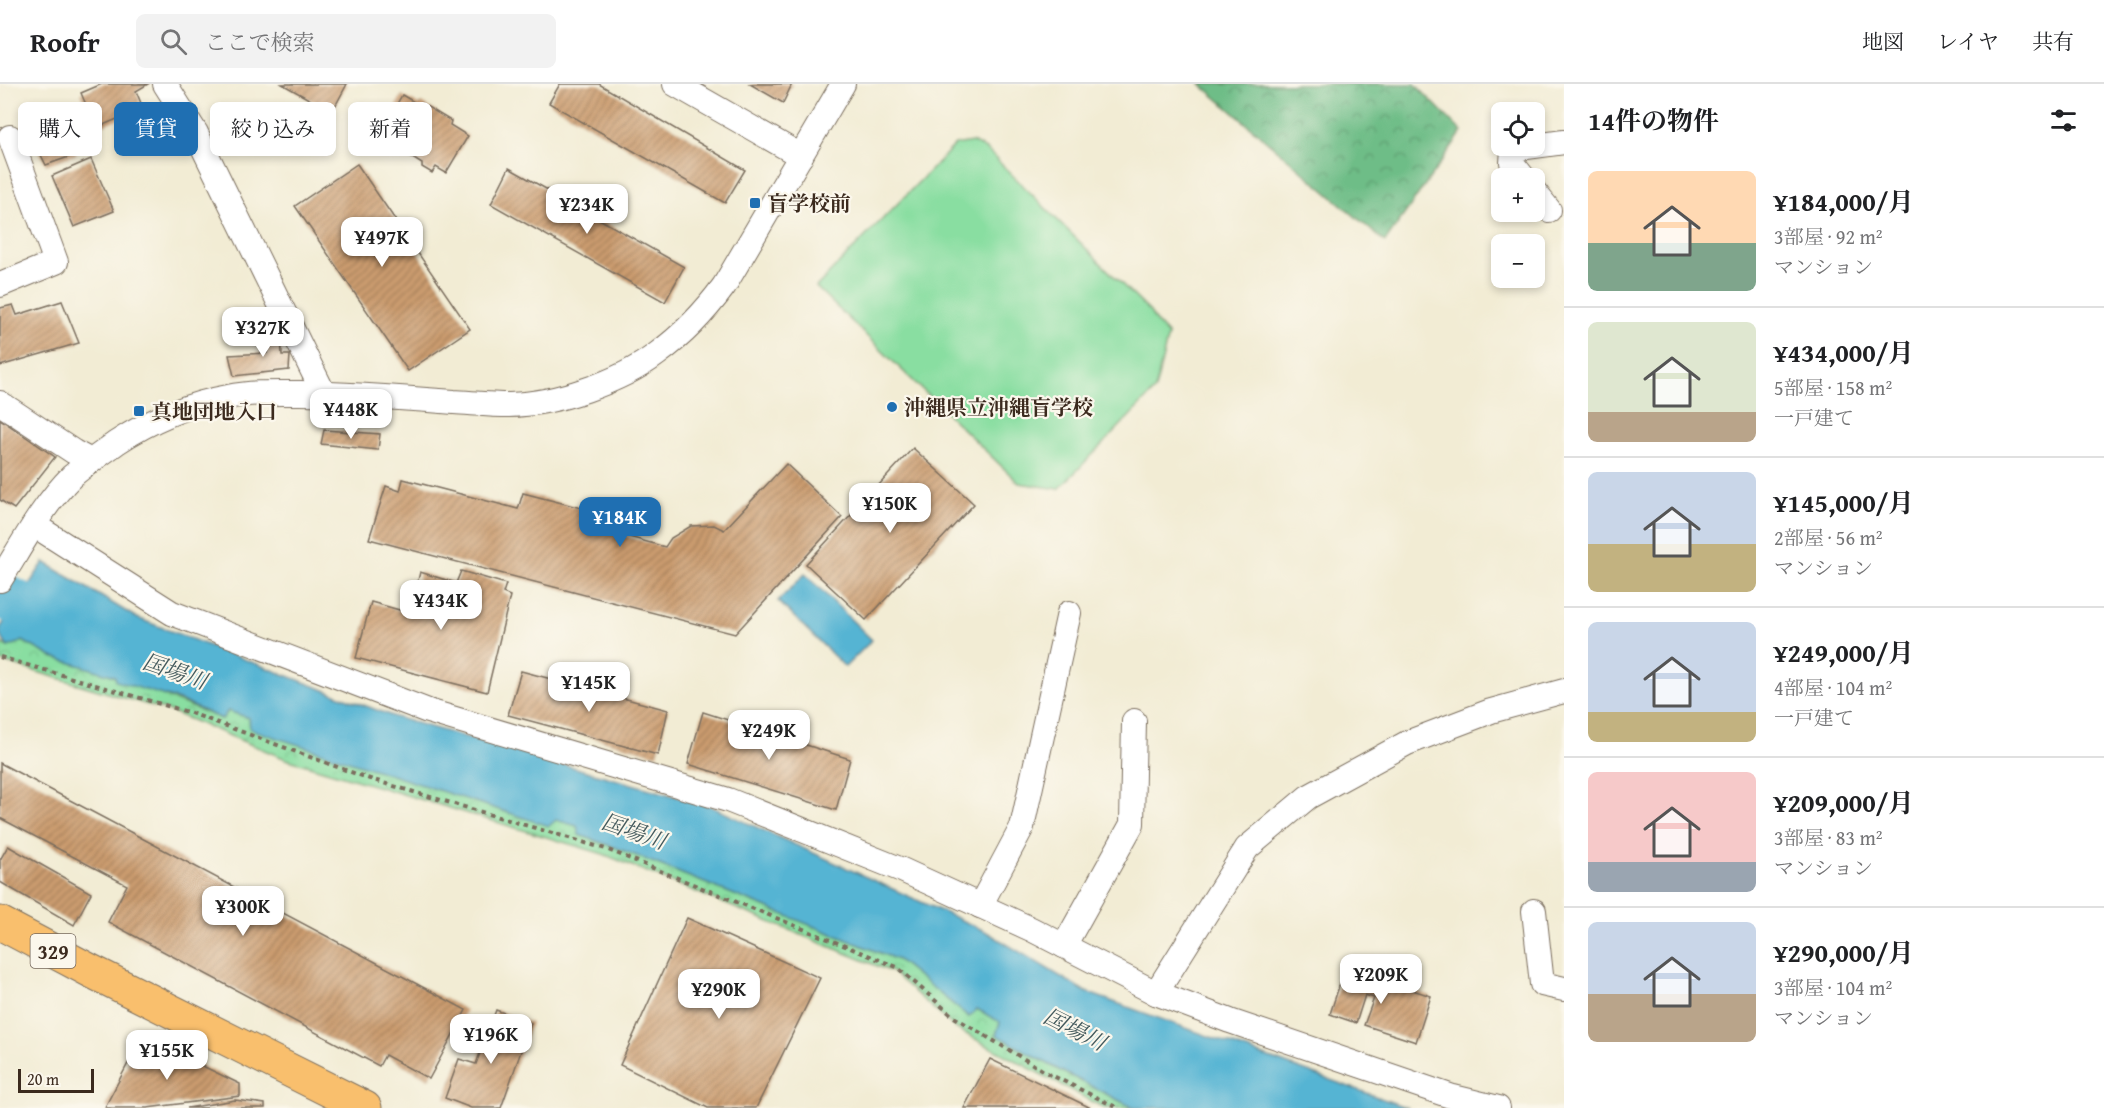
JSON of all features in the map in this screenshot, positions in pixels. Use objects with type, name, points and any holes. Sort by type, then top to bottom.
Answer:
[{"type":"highway","name":"329","points":[[0,923],[365,1108]]},
{"type":"street","points":[[165,84],[196,133],[324,394]]},
{"type":"street","points":[[675,84],[801,156]]},
{"type":"street","points":[[0,580],[28,534],[58,492],[91,460],[130,434],[165,416],[196,404],[255,394],[324,394],[510,405],[548,400],[576,393],[619,376],[656,355],[706,310],[731,276],[843,84]]},
{"type":"street","points":[[0,285],[56,262],[10,137]]},
{"type":"street","points":[[1516,168],[1512,163],[1513,149],[1564,142]]},
{"type":"street","points":[[1545,205],[1549,210]]},
{"type":"street","points":[[0,403],[74,452],[91,460]]},
{"type":"street","points":[[28,534],[172,613],[428,711],[728,800],[902,870],[1064,946],[1156,993],[1230,1021],[1453,1097],[1498,1108]]},
{"type":"street","points":[[980,906],[1022,827],[1069,613]]},
{"type":"street","points":[[1156,993],[1248,848],[1308,797],[1407,743],[1491,711],[1564,691]]},
{"type":"street","points":[[1064,946],[1132,824],[1134,721]]},
{"type":"street","points":[[1534,911],[1542,984],[1564,989]]},
{"type":"path","points":[[0,657],[188,712],[370,779],[585,842],[660,871],[897,967],[954,1017],[1048,1074],[1118,1108]]},
{"type":"green space","points":[[1200,84],[1415,84],[1462,132],[1385,242]]},
{"type":"green space","points":[[972,142],[986,149],[1150,312],[1168,335],[1155,390],[1059,489],[1019,483],[816,287],[955,145]]},
{"type":"green space","points":[[23,641],[52,657],[115,676],[222,719],[228,711],[249,718],[250,729],[578,826],[579,835],[898,960],[969,1017],[977,1009],[1001,1022],[997,1035],[1134,1108],[1104,1108],[955,1028],[892,972],[603,854],[286,759],[172,712],[0,661],[0,643],[8,647]]},
{"type":"water","points":[[44,562],[137,618],[395,717],[710,806],[985,931],[1086,992],[1408,1108],[1134,1108],[996,1035],[1000,1022],[977,1009],[969,1017],[898,960],[579,835],[577,826],[556,820],[549,826],[250,729],[249,718],[228,711],[222,719],[179,700],[116,681],[115,676],[52,657],[23,641],[8,647],[0,636],[0,628]]},
{"type":"water","points":[[805,574],[872,640],[845,667],[778,601]]},
{"type":"building","points":[[102,84],[148,84],[136,91],[141,102],[114,102],[114,120],[102,125],[102,102],[85,102],[81,93]]},
{"type":"building","points":[[282,84],[347,84],[336,105],[336,102],[314,102]]},
{"type":"building","points":[[560,84],[599,84],[745,170],[725,203],[549,103]]},
{"type":"building","points":[[750,84],[792,84],[783,103]]},
{"type":"building","points":[[402,95],[414,102],[398,102]]},
{"type":"building","points":[[432,110],[451,121],[450,125],[468,136],[446,173],[436,167],[432,173],[422,167],[422,164],[409,156],[432,156]]},
{"type":"building","points":[[42,156],[71,156],[46,165]]},
{"type":"building","points":[[91,159],[114,211],[74,227],[52,176]]},
{"type":"building","points":[[357,164],[470,329],[408,371],[295,206]]},
{"type":"building","points":[[509,168],[684,267],[665,302],[491,204]]},
{"type":"building","points":[[62,301],[79,343],[0,366],[0,308],[13,305],[17,315]]},
{"type":"building","points":[[267,328],[281,329],[282,355],[290,355],[289,370],[234,376],[229,355],[267,353]]},
{"type":"building","points":[[0,419],[55,457],[14,509],[0,500]]},
{"type":"building","points":[[324,430],[380,434],[378,450],[321,444]]},
{"type":"building","points":[[913,448],[974,504],[866,620],[806,564]]},
{"type":"building","points":[[786,464],[842,517],[735,634],[369,539],[386,486],[400,491],[403,479],[518,509],[523,493],[593,511],[589,526],[665,547],[671,538],[691,526],[714,525],[724,530]]},
{"type":"building","points":[[461,571],[506,584],[503,593],[510,596],[487,692],[356,658],[371,602],[410,613],[420,572],[456,583]]},
{"type":"building","points":[[521,671],[668,710],[658,755],[508,715]]},
{"type":"building","points":[[703,712],[850,759],[836,810],[688,764]]},
{"type":"building","points":[[0,763],[466,1010],[429,1079],[385,1055],[379,1066],[108,922],[127,885],[0,818]]},
{"type":"building","points":[[8,846],[91,893],[74,925],[0,882],[0,860]]},
{"type":"building","points":[[687,918],[820,978],[756,1108],[708,1108],[620,1065]]},
{"type":"building","points":[[1345,968],[1431,996],[1416,1042],[1364,1025],[1374,998],[1365,995],[1356,1023],[1330,1014]]},
{"type":"building","points":[[496,1010],[531,1023],[501,1108],[471,1108],[445,1098],[459,1059],[476,1064]]},
{"type":"building","points":[[142,1037],[240,1084],[240,1096],[147,1108],[105,1107]]},
{"type":"building","points":[[990,1059],[1091,1108],[964,1108]]},
{"type":"building","points":[[235,1100],[265,1104],[265,1108],[187,1108]]},
{"type":"waterway","name":"国場川","points":[[0,594],[73,633]]},
{"type":"place","name":"盲学校前","points":[[755,203]]},
{"type":"place","name":"沖縄県立沖縄盲学校","points":[[892,407]]},
{"type":"place","name":"真地団地入口","points":[[139,411]]}]
